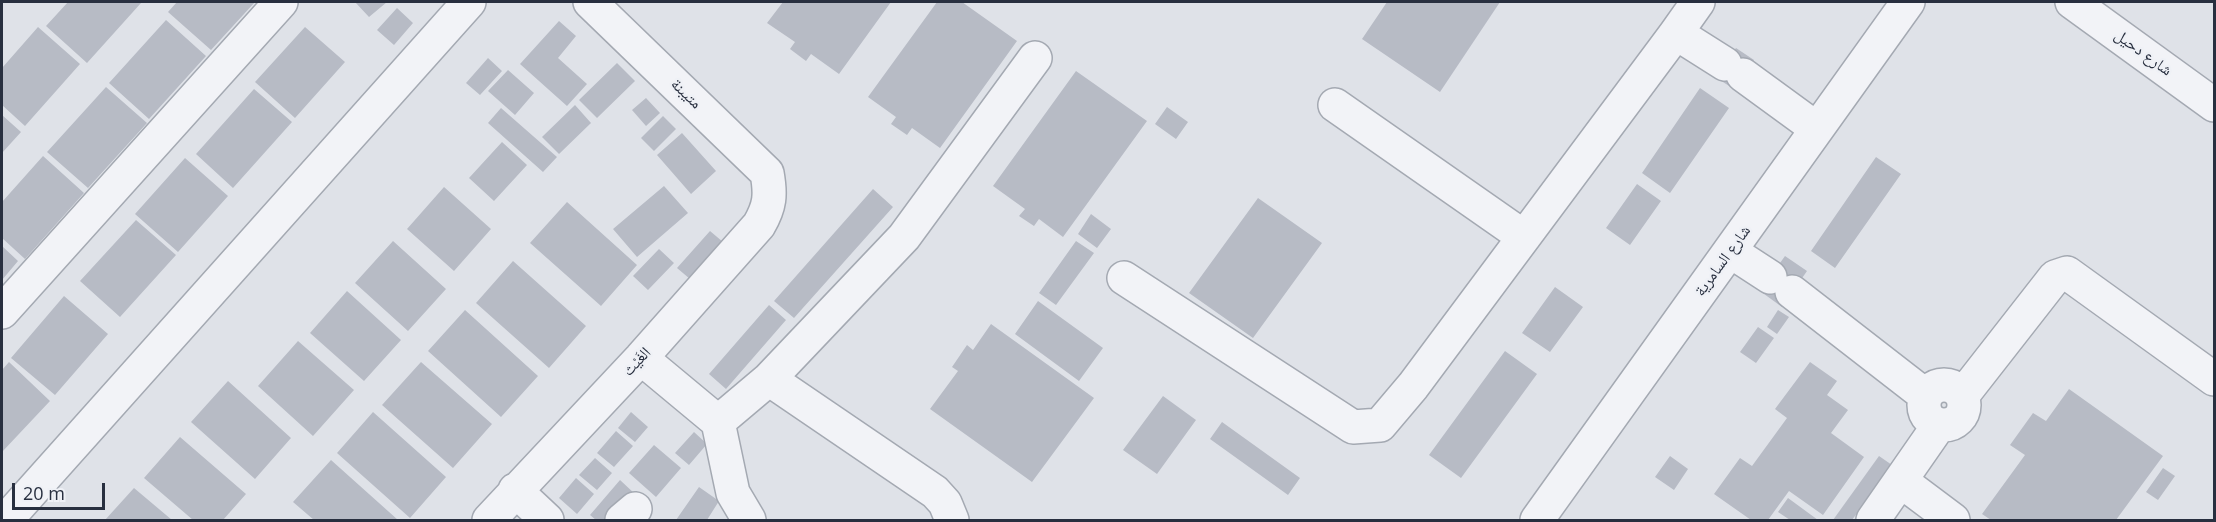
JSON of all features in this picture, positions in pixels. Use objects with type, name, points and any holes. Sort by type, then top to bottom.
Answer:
[{"type":"street","points":[[2,312],[281,2]]},
{"type":"street","name":"متيبنة","points":[[590,2],[752,157],[767,174],[771,194]]},
{"type":"street","points":[[1124,278],[1353,427],[1380,425],[1413,386],[1698,2]]},
{"type":"street","name":"شارع السامرية","points":[[1537,520],[1908,2]]},
{"type":"street","name":"شارع دحيل","points":[[2072,2],[2214,105]]},
{"type":"street","points":[[6,520],[461,5]]},
{"type":"street","points":[[1676,33],[1734,69],[1817,129]]},
{"type":"street","points":[[718,422],[769,379],[904,237],[1035,58]]},
{"type":"street","points":[[1335,105],[1524,237]]},
{"type":"street","name":"الغَيْث","points":[[489,520],[641,358],[759,225],[768,210],[771,194]]},
{"type":"street","points":[[1730,251],[1781,285],[1933,411]]},
{"type":"street","points":[[1873,520],[1900,481],[1933,411],[1931,389],[1939,385],[1957,389],[1962,396],[2055,277],[2061,273],[2067,273],[2214,379]]},
{"type":"street","points":[[641,358],[718,422],[733,493],[748,520]]},
{"type":"street","points":[[769,379],[935,492],[945,503],[952,520]]},
{"type":"street","points":[[1900,481],[1953,520]]},
{"type":"street","points":[[515,490],[547,520]]},
{"type":"building","points":[[68,2],[141,3],[87,63],[46,26]]},
{"type":"building","points":[[177,2],[255,2],[211,50],[168,12]]},
{"type":"building","points":[[355,2],[387,2],[369,17]]},
{"type":"building","points":[[783,2],[891,2],[839,74],[811,54],[806,61],[790,49],[795,42],[767,23]]},
{"type":"building","points":[[937,2],[962,2],[1017,41],[940,148],[912,128],[907,135],[891,124],[896,117],[868,97]]},
{"type":"building","points":[[1387,2],[1500,2],[1440,92],[1362,39]]},
{"type":"building","points":[[397,8],[413,23],[394,45],[377,30]]},
{"type":"building","points":[[166,20],[206,56],[149,119],[109,83]]},
{"type":"building","points":[[559,21],[576,36],[558,58],[587,84],[567,106],[520,64]]},
{"type":"building","points":[[38,27],[80,64],[25,126],[2,105],[2,68]]},
{"type":"building","points":[[305,27],[345,62],[295,118],[255,82]]},
{"type":"building","points":[[1736,48],[1754,60],[1734,89],[1715,77]]},
{"type":"building","points":[[488,58],[502,71],[480,95],[466,83]]},
{"type":"building","points":[[617,63],[635,81],[597,118],[579,100]]},
{"type":"building","points":[[508,70],[534,93],[515,115],[488,91]]},
{"type":"building","points":[[1076,71],[1147,121],[1063,237],[1039,219],[1034,226],[1019,216],[1025,209],[993,186]]},
{"type":"building","points":[[106,87],[147,123],[88,188],[47,152]]},
{"type":"building","points":[[1700,88],[1729,108],[1670,193],[1642,173]]},
{"type":"building","points":[[254,89],[292,122],[233,188],[196,154]]},
{"type":"building","points":[[646,98],[660,113],[646,126],[632,110]]},
{"type":"building","points":[[575,105],[591,123],[559,154],[542,137]]},
{"type":"building","points":[[1167,107],[1188,122],[1176,139],[1155,124]]},
{"type":"building","points":[[501,108],[557,157],[543,172],[488,123]]},
{"type":"building","points":[[2,115],[21,132],[2,153]]},
{"type":"building","points":[[663,116],[676,129],[654,151],[641,138]]},
{"type":"building","points":[[682,133],[716,171],[691,194],[657,155]]},
{"type":"building","points":[[502,142],[527,165],[494,201],[469,178]]},
{"type":"building","points":[[43,156],[84,193],[25,259],[2,238],[2,202]]},
{"type":"building","points":[[1876,157],[1901,174],[1835,268],[1811,251]]},
{"type":"building","points":[[185,158],[228,196],[178,252],[135,214]]},
{"type":"building","points":[[1637,184],[1661,201],[1630,245],[1606,228]]},
{"type":"building","points":[[664,186],[688,213],[637,257],[613,229]]},
{"type":"building","points":[[444,187],[491,229],[454,271],[407,229]]},
{"type":"building","points":[[873,189],[893,207],[794,318],[774,301]]},
{"type":"building","points":[[1258,198],[1322,243],[1253,338],[1189,293]]},
{"type":"building","points":[[567,202],[637,265],[601,306],[530,243]]},
{"type":"building","points":[[1091,214],[1111,229],[1097,248],[1078,234]]},
{"type":"building","points":[[136,220],[176,255],[120,317],[80,281]]},
{"type":"building","points":[[710,231],[723,242],[690,279],[677,268]]},
{"type":"building","points":[[393,241],[446,289],[408,331],[355,283]]},
{"type":"building","points":[[1076,241],[1094,253],[1056,305],[1039,293]]},
{"type":"building","points":[[2,246],[18,261],[2,280]]},
{"type":"building","points":[[659,249],[674,263],[648,290],[633,276]]},
{"type":"building","points":[[1785,256],[1807,271],[1782,307],[1760,291]]},
{"type":"building","points":[[513,261],[586,326],[549,368],[476,303]]},
{"type":"building","points":[[1555,287],[1583,307],[1550,352],[1522,333]]},
{"type":"building","points":[[347,291],[401,340],[364,381],[310,333]]},
{"type":"building","points":[[64,296],[108,334],[55,395],[11,358]]},
{"type":"building","points":[[1038,301],[1103,348],[1079,381],[1015,334]]},
{"type":"building","points":[[769,305],[786,320],[726,389],[709,374]]},
{"type":"building","points":[[465,310],[538,376],[501,417],[428,351]]},
{"type":"building","points":[[1778,310],[1789,317],[1777,334],[1767,327]]},
{"type":"building","points":[[991,324],[1094,398],[1032,482],[930,409],[958,371],[952,367],[967,345],[973,350]]},
{"type":"building","points":[[1758,327],[1774,338],[1756,363],[1740,352]]},
{"type":"building","points":[[298,341],[354,390],[313,436],[258,386]]},
{"type":"building","points":[[1505,351],[1537,374],[1461,478],[1429,455]]},
{"type":"building","points":[[9,362],[50,401],[2,452],[2,370]]},
{"type":"building","points":[[421,362],[492,424],[453,468],[382,405]]},
{"type":"building","points":[[1810,362],[1837,381],[1827,395],[1848,410],[1831,433],[1864,457],[1823,515],[1789,491],[1768,520],[1751,520],[1714,494],[1740,458],[1752,466],[1787,418],[1775,409]]},
{"type":"building","points":[[228,381],[291,438],[255,479],[191,422]]},
{"type":"building","points":[[2069,389],[2163,456],[2116,520],[1991,520],[1982,514],[2025,455],[2010,445],[2033,413],[2046,421]]},
{"type":"building","points":[[1163,396],[1196,420],[1157,474],[1123,450]]},
{"type":"building","points":[[373,412],[446,477],[410,518],[337,453]]},
{"type":"building","points":[[631,412],[648,427],[635,442],[618,428]]},
{"type":"building","points":[[1222,422],[1300,478],[1288,495],[1210,439]]},
{"type":"building","points":[[616,431],[633,446],[614,467],[597,453]]},
{"type":"building","points":[[694,432],[707,444],[689,465],[675,453]]},
{"type":"building","points":[[180,437],[246,494],[223,520],[193,520],[144,478]]},
{"type":"building","points":[[654,445],[681,468],[656,497],[629,473]]},
{"type":"building","points":[[1670,456],[1688,469],[1674,490],[1655,477]]},
{"type":"building","points":[[1879,456],[1892,465],[1852,520],[1833,520]]},
{"type":"building","points":[[595,458],[612,473],[597,490],[579,475]]},
{"type":"building","points":[[331,460],[398,520],[314,520],[293,502]]},
{"type":"building","points":[[2163,468],[2175,476],[2158,500],[2146,492]]},
{"type":"building","points":[[576,478],[594,494],[577,514],[559,498]]},
{"type":"building","points":[[620,480],[635,494],[612,520],[596,520],[590,515]]},
{"type":"building","points":[[699,487],[719,501],[707,520],[676,520]]},
{"type":"building","points":[[134,488],[172,520],[105,520]]},
{"type":"building","points":[[1788,498],[1818,520],[1790,520],[1778,512]]}]
